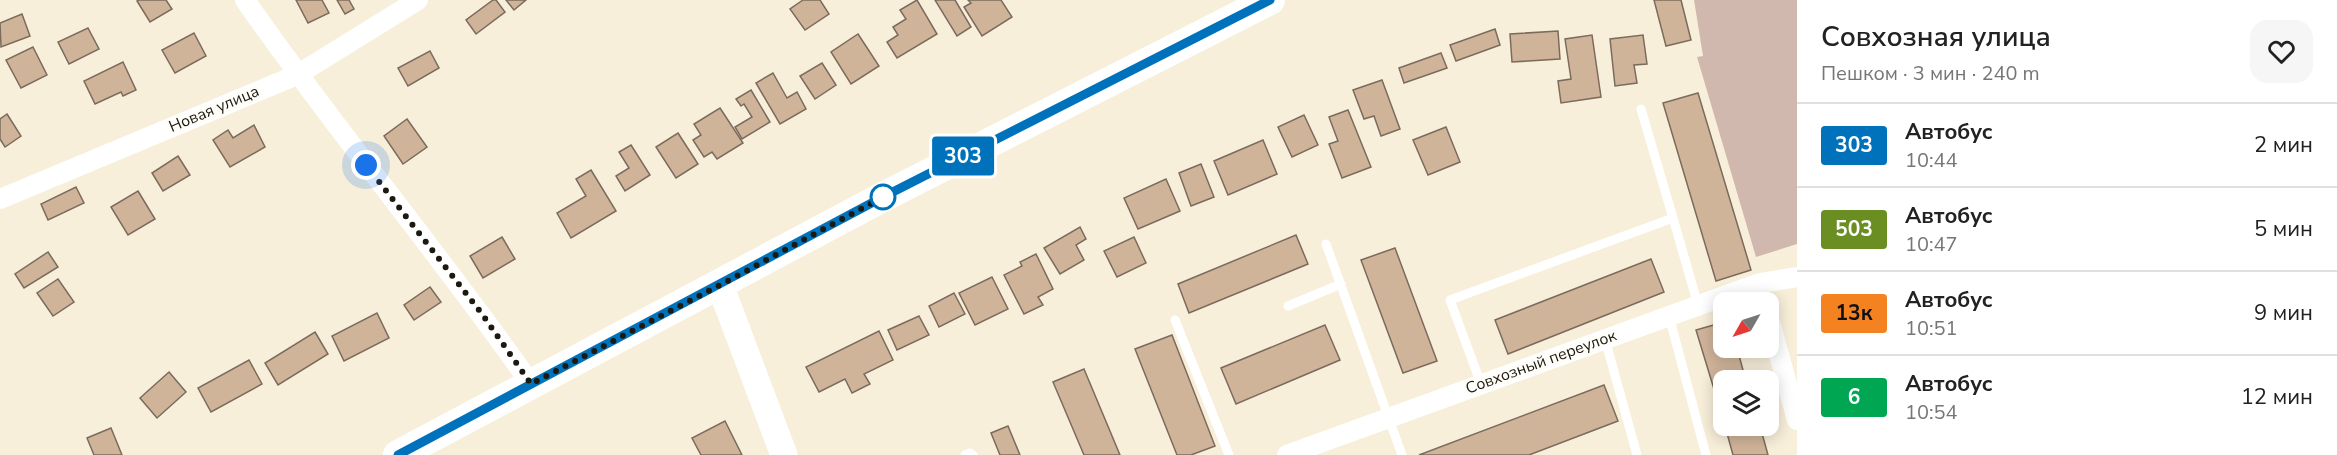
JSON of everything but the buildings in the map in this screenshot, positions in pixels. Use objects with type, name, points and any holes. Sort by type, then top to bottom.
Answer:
[{"type":"main road","points":[[398,455],[881,198],[1270,0]]},
{"type":"street","points":[[245,0],[297,75],[482,314],[531,384]]},
{"type":"street","name":"Новая улица","points":[[0,200],[297,75],[418,0]]},
{"type":"street","name":"Совхозный переулок","points":[[1287,455],[1760,283],[1797,277]]},
{"type":"street","points":[[1760,283],[1762,292]]},
{"type":"street","points":[[720,285],[784,455]]},
{"type":"street","points":[[1779,355],[1797,420]]},
{"type":"lane","points":[[1641,109],[1698,305]]},
{"type":"lane","points":[[1481,384],[1450,300],[1673,218]]},
{"type":"lane","points":[[1326,244],[1402,455]]},
{"type":"lane","points":[[1288,306],[1341,284]]},
{"type":"lane","points":[[1669,316],[1706,455]]},
{"type":"lane","points":[[1175,320],[1229,455]]},
{"type":"lane","points":[[1605,339],[1637,455]]},
{"type":"lane","points":[[965,455],[970,453],[973,455]]},
{"type":"shaded area","points":[[1694,0],[1797,0],[1797,244],[1756,257],[1697,57],[1703,56]]},
{"type":"bus line","name":"303","points":[[398,455],[881,198],[1270,0]]},
{"type":"route","points":[[366,165],[482,314],[531,384],[883,197]]}]
